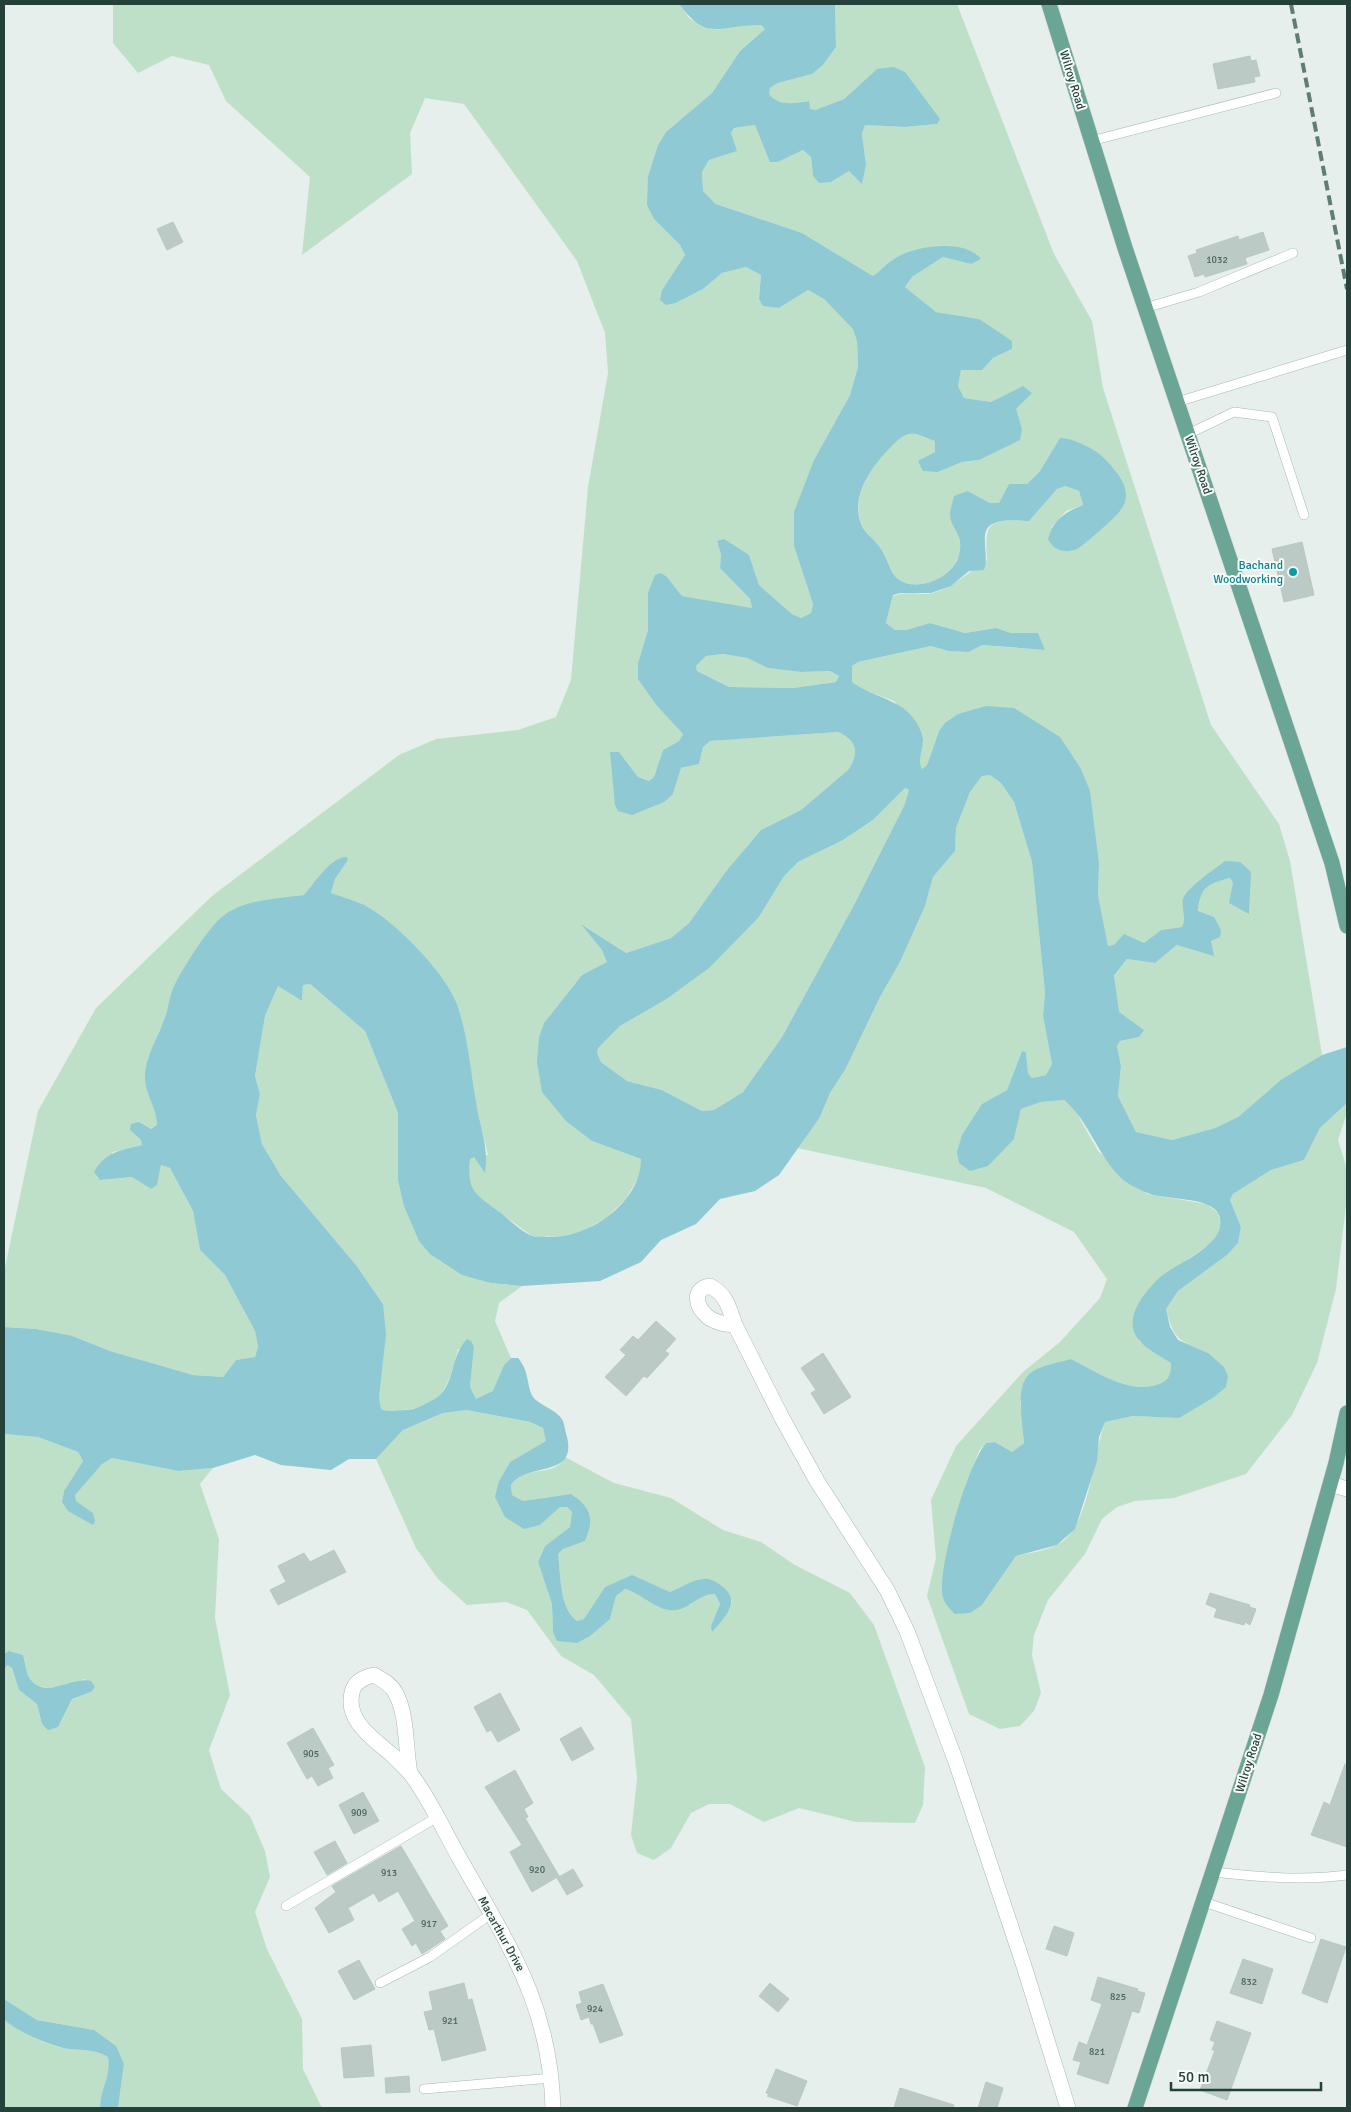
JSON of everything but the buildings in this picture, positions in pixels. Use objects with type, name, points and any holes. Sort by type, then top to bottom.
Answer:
[{"type":"main road","name":"Wilroy Road","points":[[1048,4],[1145,308],[1332,863],[1346,917]]},
{"type":"main road","name":"Wilroy Road","points":[[1135,2108],[1271,1695],[1330,1484],[1347,1413]]},
{"type":"street","points":[[735,1324],[782,1418],[817,1481],[887,1590],[907,1631],[956,1762],[1024,1966],[1068,2108]]},
{"type":"street","points":[[1330,1484],[1347,1489]]},
{"type":"street","name":"Macarthur Drive","points":[[410,1773],[401,1711],[395,1692],[386,1682],[374,1675],[367,1676],[358,1681],[354,1687],[351,1697],[353,1713],[360,1726],[372,1740],[392,1755],[410,1773],[514,1954],[534,1998],[545,2037],[552,2078],[554,2108]]},
{"type":"lane","points":[[1091,141],[1276,93]]},
{"type":"lane","points":[[1145,308],[1199,292],[1293,253]]},
{"type":"lane","points":[[1177,402],[1347,350]]},
{"type":"lane","points":[[1188,434],[1234,412],[1272,418],[1304,515]]},
{"type":"lane","points":[[286,1906],[436,1818]]},
{"type":"lane","points":[[1213,1872],[1273,1878],[1320,1878],[1347,1874]]},
{"type":"lane","points":[[1204,1902],[1311,1938]]},
{"type":"lane","points":[[380,1983],[430,1957],[491,1914]]},
{"type":"lane","points":[[424,2089],[552,2078]]},
{"type":"green space","points":[[113,4],[679,4],[690,19],[717,30],[742,24],[761,25],[765,29],[740,51],[712,93],[666,132],[658,145],[648,176],[654,219],[680,245],[685,255],[662,290],[676,303],[703,289],[722,273],[746,267],[761,275],[759,299],[779,308],[808,290],[824,299],[854,329],[857,341],[858,367],[850,395],[814,460],[794,546],[813,604],[811,613],[801,618],[792,614],[759,585],[749,555],[717,542],[721,555],[720,568],[750,599],[752,608],[682,596],[667,577],[648,593],[648,630],[638,663],[657,706],[683,734],[679,741],[663,750],[654,777],[649,781],[638,777],[619,752],[615,804],[673,794],[681,768],[699,764],[703,747],[709,741],[838,732],[853,743],[855,752],[852,764],[848,770],[801,810],[761,830],[727,870],[689,923],[671,938],[626,953],[583,925],[602,950],[608,962],[582,975],[544,1023],[539,1037],[592,1141],[641,1159],[641,1173],[625,1200],[606,1218],[582,1231],[560,1237],[532,1236],[473,1193],[468,1180],[470,1159],[474,1156],[488,1155],[476,1105],[361,903],[331,893],[335,879],[348,860],[331,865],[304,895],[254,903],[234,909],[222,916],[175,984],[165,1019],[148,1057],[145,1080],[157,1114],[157,1125],[151,1129],[139,1123],[130,1130],[141,1140],[142,1145],[113,1152],[100,1180],[132,1177],[151,1189],[157,1184],[161,1165],[170,1168],[193,1211],[200,1250],[225,1275],[255,1331],[258,1347],[255,1357],[236,1360],[223,1377],[193,1375],[110,1351],[72,1337],[36,1329],[4,1327],[4,1272],[38,1111],[96,1008],[212,896],[399,755],[436,739],[518,730],[556,717],[571,680],[588,487],[608,373],[605,333],[577,261],[464,104],[425,98],[410,133],[412,174],[302,255],[310,177],[226,101],[209,65],[172,56],[138,73],[113,43]]},
{"type":"green space","points":[[835,4],[957,4],[1054,254],[1092,321],[1103,388],[1211,725],[1279,824],[1290,861],[1322,1055],[1282,1079],[1238,1117],[1215,1128],[1172,1140],[1136,1132],[1118,1096],[1121,1066],[1117,1046],[1120,1041],[1139,1037],[1118,1012],[1114,977],[1127,959],[1155,963],[1177,945],[1198,911],[1201,894],[1209,883],[1183,901],[1185,922],[1182,927],[1161,930],[1144,943],[1108,947],[1098,895],[1099,864],[939,731],[927,765],[922,769],[918,761],[923,736],[894,701],[864,690],[852,682],[852,666],[858,662],[931,646],[948,651],[969,652],[982,645],[1044,650],[1038,633],[1011,633],[996,628],[965,633],[930,623],[906,630],[895,630],[886,623],[893,596],[903,593],[933,593],[954,583],[987,560],[987,536],[992,525],[1006,521],[1029,521],[1057,489],[1065,486],[1079,491],[1083,505],[1066,511],[1051,528],[1121,511],[1126,498],[1125,488],[1060,439],[1040,471],[1027,484],[1009,484],[999,503],[990,503],[968,491],[950,515],[961,539],[955,564],[950,571],[933,582],[910,584],[898,579],[881,549],[862,525],[859,507],[862,489],[876,463],[900,437],[916,434],[935,441],[938,472],[962,462],[979,460],[1022,429],[1015,409],[1031,393],[1023,387],[991,402],[964,398],[958,386],[961,370],[982,369],[993,358],[1012,349],[979,319],[936,312],[905,287],[912,277],[943,257],[971,264],[977,254],[895,258],[873,276],[802,233],[716,204],[703,191],[702,172],[709,160],[736,151],[731,133],[734,128],[755,125],[778,162],[803,150],[811,157],[813,176],[831,182],[849,171],[862,183],[866,165],[862,134],[865,125],[905,127],[937,124],[877,69],[844,99],[815,110],[810,110],[808,101],[782,102],[769,94],[770,88],[778,83],[812,74],[823,65],[836,47]],"holes":[[[1240,862],[1233,883],[1230,878],[1209,883]]]},
{"type":"green space","points":[[723,654],[747,658],[769,668],[801,672],[830,671],[839,676],[836,682],[793,688],[729,687],[697,671],[696,666],[706,656]]},
{"type":"green space","points":[[990,775],[1001,783],[1014,802],[1032,862],[1045,993],[1043,1016],[1052,1064],[1046,1075],[1032,1078],[1028,1073],[1026,1052],[1022,1051],[1007,1090],[982,1104],[1014,1139],[1021,1109],[1041,1102],[1064,1100],[1075,1110],[1098,1151],[1147,1194],[1207,1204],[1218,1213],[1221,1224],[1218,1234],[1210,1244],[1159,1279],[1139,1341],[1171,1363],[1170,1373],[1165,1381],[1148,1387],[1136,1387],[1102,1376],[1071,1359],[1020,1402],[1024,1443],[1012,1452],[995,1442],[986,1443],[979,1451],[965,1487],[982,1605],[1016,1556],[1057,1545],[1068,1536],[1077,1524],[1089,1490],[1105,1422],[1133,1416],[1179,1418],[1208,1353],[1184,1342],[1175,1334],[1166,1309],[1178,1291],[1227,1255],[1238,1243],[1241,1227],[1230,1200],[1233,1194],[1271,1170],[1304,1160],[1320,1128],[1347,1103],[1347,1113],[1338,1140],[1347,1169],[1347,1197],[1336,1289],[1317,1363],[1292,1415],[1246,1474],[1174,1498],[1135,1501],[1117,1507],[1102,1519],[1085,1554],[1048,1600],[1034,1635],[1032,1655],[1041,1693],[1034,1711],[1020,1726],[1000,1729],[969,1714],[927,1596],[936,1558],[931,1500],[956,1446],[1023,1372],[1060,1342],[1100,1298],[1107,1279],[1074,1232],[986,1188],[797,1148],[820,1117],[830,1093],[846,1068],[880,997],[900,962],[925,906],[933,877],[955,851],[956,828],[970,792],[982,776]]},
{"type":"green space","points":[[905,788],[909,790],[904,806],[854,905],[782,1037],[743,1092],[714,1110],[702,1111],[662,1090],[627,1081],[601,1062],[597,1048],[620,1026],[665,1000],[759,917],[784,876],[798,862],[843,840],[873,820]]},
{"type":"green space","points":[[310,984],[365,1031],[398,1113],[398,1180],[491,1283],[522,1286],[499,1303],[495,1321],[511,1358],[504,1365],[494,1391],[476,1400],[470,1387],[474,1347],[458,1349],[448,1382],[437,1398],[428,1404],[418,1408],[395,1411],[381,1409],[379,1397],[383,1304],[356,1265],[281,1176],[262,1144],[256,1115],[260,1094],[255,1076],[265,1016],[278,986],[302,1001],[303,985]]},
{"type":"green space","points":[[467,1410],[530,1422],[543,1428],[547,1441],[510,1462],[499,1481],[512,1495],[511,1485],[516,1479],[527,1473],[551,1469],[557,1466],[565,1457],[614,1483],[671,1498],[723,1530],[761,1542],[795,1565],[850,1593],[874,1625],[925,1767],[923,1805],[915,1823],[856,1822],[799,1808],[764,1822],[730,1804],[709,1804],[691,1813],[671,1848],[654,1860],[637,1853],[631,1835],[637,1778],[631,1719],[594,1675],[561,1656],[527,1610],[506,1602],[467,1605],[438,1579],[416,1548],[376,1459],[403,1430],[443,1413]],"holes":[[[571,1494],[587,1509],[590,1526],[585,1541],[563,1549],[558,1554],[564,1600],[571,1615],[577,1621],[584,1619],[605,1587],[632,1576],[670,1592],[700,1579],[732,1601],[711,1626],[720,1604],[715,1594],[707,1593],[690,1605],[657,1606],[637,1592],[625,1589],[616,1596],[610,1619],[553,1632],[552,1604],[538,1562],[545,1546],[570,1527],[572,1512],[567,1507],[560,1507],[540,1525],[512,1495],[523,1501]]]},
{"type":"green space","points":[[4,1434],[38,1437],[78,1452],[83,1461],[64,1491],[62,1502],[93,1513],[75,1501],[74,1495],[102,1463],[112,1458],[178,1471],[213,1468],[200,1484],[219,1539],[215,1618],[230,1695],[209,1750],[221,1789],[250,1816],[265,1851],[270,1877],[255,1912],[267,1949],[302,2019],[303,2069],[322,2108],[118,2108],[124,2064],[94,2030],[37,2020],[4,1999],[4,1671],[7,1665],[12,1668],[19,1690],[37,1704],[42,1724],[58,1727],[72,1699],[91,1692],[85,1679],[63,1686],[48,1688],[34,1683],[29,1678],[23,1655],[9,1651],[4,1654]]},
{"type":"green space","points":[[4,2020],[24,2033],[47,2043],[63,2048],[97,2052],[108,2057],[108,2071],[100,2108],[4,2108]]},
{"type":"water","points":[[679,4],[835,4],[836,47],[823,65],[812,74],[778,83],[770,88],[769,94],[782,102],[809,101],[810,109],[815,110],[844,99],[877,69],[894,67],[905,72],[940,119],[937,124],[905,127],[865,125],[862,134],[866,165],[862,184],[849,171],[831,182],[819,183],[813,176],[811,157],[803,150],[778,162],[770,162],[755,125],[734,128],[731,133],[737,151],[709,160],[702,172],[703,191],[716,204],[802,233],[873,276],[903,254],[926,248],[951,246],[963,248],[973,252],[981,259],[971,264],[943,257],[912,277],[905,287],[936,312],[979,319],[1012,341],[1012,349],[993,358],[982,370],[961,370],[958,386],[964,398],[991,402],[1023,386],[1032,393],[1016,409],[1022,429],[1020,440],[979,460],[962,462],[938,472],[923,471],[918,461],[935,452],[935,441],[919,435],[908,434],[899,439],[887,451],[868,476],[860,495],[858,506],[862,526],[881,549],[895,576],[906,583],[923,584],[949,572],[958,558],[960,550],[959,538],[950,515],[954,496],[968,491],[990,503],[999,503],[1009,484],[1027,484],[1040,471],[1060,438],[1077,442],[1104,458],[1119,476],[1126,491],[1126,497],[1121,510],[1077,549],[1060,550],[1053,546],[1048,539],[1053,527],[1061,518],[1083,505],[1079,491],[1065,486],[1057,489],[1029,521],[1010,520],[996,522],[987,529],[985,535],[986,561],[984,570],[969,571],[951,586],[931,593],[900,593],[893,595],[886,623],[895,630],[906,630],[930,623],[965,633],[996,628],[1011,633],[1038,633],[1045,650],[982,645],[969,652],[948,651],[931,646],[858,662],[852,666],[852,682],[892,702],[909,713],[916,722],[923,738],[920,760],[922,769],[927,765],[939,731],[945,723],[958,714],[986,706],[1014,708],[1060,737],[1081,769],[1090,791],[1099,864],[1098,895],[1108,946],[1114,945],[1124,934],[1144,943],[1161,930],[1182,927],[1184,920],[1183,899],[1186,894],[1195,884],[1225,861],[1240,862],[1251,872],[1249,914],[1229,903],[1233,883],[1230,878],[1215,882],[1203,892],[1198,911],[1214,917],[1221,930],[1220,937],[1211,941],[1214,956],[1177,945],[1155,963],[1127,959],[1114,976],[1119,1012],[1144,1030],[1139,1037],[1120,1041],[1117,1046],[1121,1066],[1118,1096],[1136,1132],[1172,1140],[1215,1128],[1238,1117],[1282,1079],[1322,1055],[1347,1047],[1347,1103],[1320,1128],[1304,1160],[1271,1170],[1233,1194],[1230,1200],[1241,1227],[1238,1243],[1227,1255],[1178,1291],[1166,1309],[1170,1327],[1178,1340],[1208,1353],[1224,1367],[1228,1376],[1226,1387],[1214,1397],[1179,1418],[1133,1416],[1105,1422],[1099,1437],[1097,1461],[1075,1529],[1057,1545],[1016,1556],[982,1605],[970,1613],[955,1614],[944,1601],[942,1591],[945,1558],[956,1514],[971,1472],[986,1443],[995,1442],[1012,1452],[1024,1443],[1021,1392],[1026,1378],[1029,1374],[1040,1368],[1071,1359],[1102,1376],[1136,1387],[1148,1387],[1165,1381],[1170,1373],[1171,1363],[1140,1341],[1133,1325],[1136,1308],[1146,1292],[1158,1279],[1209,1244],[1220,1226],[1219,1215],[1206,1204],[1153,1195],[1122,1179],[1104,1157],[1080,1117],[1064,1100],[1041,1102],[1021,1109],[1014,1139],[988,1166],[970,1171],[959,1163],[957,1152],[962,1135],[982,1104],[1007,1090],[1022,1051],[1026,1052],[1028,1073],[1032,1078],[1046,1075],[1052,1064],[1043,1016],[1045,993],[1032,862],[1014,802],[1001,783],[990,775],[982,776],[970,792],[956,828],[955,851],[933,877],[925,906],[900,962],[880,997],[846,1068],[830,1093],[820,1117],[779,1175],[755,1191],[720,1199],[696,1224],[661,1240],[641,1262],[600,1281],[522,1286],[491,1283],[462,1275],[430,1254],[419,1241],[404,1206],[398,1180],[398,1113],[365,1031],[310,984],[303,985],[302,1001],[278,986],[265,1016],[255,1076],[260,1094],[256,1115],[262,1144],[281,1176],[356,1265],[383,1304],[386,1334],[379,1397],[381,1409],[390,1411],[413,1409],[424,1405],[438,1396],[444,1390],[461,1347],[467,1339],[471,1341],[474,1347],[470,1387],[476,1399],[493,1391],[504,1365],[511,1358],[518,1358],[526,1373],[533,1397],[561,1417],[567,1437],[568,1450],[565,1459],[558,1464],[518,1478],[511,1485],[512,1495],[523,1501],[571,1494],[583,1504],[589,1514],[590,1526],[585,1541],[563,1549],[558,1554],[564,1600],[571,1615],[577,1621],[584,1619],[605,1587],[632,1575],[670,1592],[694,1581],[709,1579],[723,1587],[731,1599],[729,1610],[712,1632],[711,1626],[720,1604],[715,1594],[705,1596],[681,1609],[669,1610],[656,1606],[638,1594],[625,1589],[616,1596],[610,1619],[590,1636],[577,1643],[557,1641],[553,1632],[552,1604],[538,1562],[545,1546],[570,1527],[572,1512],[567,1507],[560,1507],[540,1525],[524,1529],[505,1517],[495,1497],[499,1481],[510,1462],[546,1441],[543,1428],[530,1422],[467,1410],[443,1413],[403,1430],[376,1459],[349,1459],[331,1470],[281,1465],[255,1455],[213,1468],[178,1471],[112,1458],[102,1464],[75,1495],[76,1501],[93,1513],[95,1521],[93,1525],[68,1511],[62,1502],[64,1491],[83,1461],[78,1452],[38,1437],[4,1434],[4,1327],[36,1329],[72,1336],[110,1351],[193,1375],[223,1377],[236,1360],[255,1357],[258,1347],[255,1331],[225,1275],[200,1250],[193,1211],[170,1168],[161,1165],[157,1185],[151,1189],[132,1177],[100,1180],[94,1172],[98,1165],[108,1156],[120,1150],[142,1145],[141,1140],[130,1130],[131,1124],[139,1122],[151,1129],[157,1125],[145,1078],[147,1062],[166,1016],[175,984],[204,937],[224,915],[242,906],[304,895],[329,866],[341,858],[347,857],[348,860],[335,879],[331,893],[360,903],[400,932],[440,975],[456,1002],[466,1039],[486,1154],[485,1173],[474,1157],[470,1159],[471,1185],[478,1195],[528,1234],[547,1237],[579,1232],[595,1225],[622,1204],[632,1190],[639,1175],[641,1159],[592,1141],[566,1121],[542,1092],[537,1062],[539,1037],[544,1023],[582,975],[607,962],[602,950],[581,924],[626,953],[671,938],[689,923],[727,870],[761,830],[801,810],[848,770],[852,764],[855,752],[853,743],[838,732],[710,741],[703,747],[699,764],[681,768],[673,794],[664,802],[632,815],[618,811],[615,805],[610,752],[619,752],[638,777],[649,781],[654,777],[663,750],[679,741],[683,734],[657,706],[638,679],[638,663],[648,630],[648,593],[655,575],[661,573],[667,577],[682,596],[752,608],[750,599],[720,568],[721,555],[717,541],[724,539],[749,555],[759,585],[792,614],[801,618],[811,613],[813,604],[794,546],[794,512],[814,460],[850,395],[858,367],[857,341],[853,329],[824,299],[808,290],[779,308],[763,306],[759,299],[761,275],[746,267],[722,273],[703,289],[676,303],[666,305],[660,300],[662,290],[685,255],[680,245],[654,219],[647,205],[648,176],[658,145],[666,132],[712,93],[740,51],[765,29],[761,25],[707,28],[689,16]],"holes":[[[723,654],[747,658],[768,668],[801,672],[830,671],[839,676],[836,682],[793,688],[729,687],[697,671],[696,666],[706,656]],[[905,788],[909,790],[904,806],[854,905],[782,1037],[743,1092],[714,1110],[702,1111],[662,1090],[627,1081],[601,1062],[597,1053],[598,1048],[620,1026],[665,1000],[709,968],[759,917],[784,876],[798,862],[843,840],[873,820]]]},
{"type":"water","points":[[9,1651],[23,1655],[29,1677],[36,1685],[51,1688],[84,1680],[91,1681],[95,1687],[91,1692],[72,1699],[58,1727],[48,1730],[42,1724],[37,1704],[19,1690],[12,1668],[7,1665],[4,1671],[4,1654]]},
{"type":"water","points":[[4,1999],[37,2020],[94,2030],[116,2046],[124,2064],[118,2108],[100,2108],[108,2071],[108,2057],[92,2051],[63,2048],[24,2033],[4,2020]]},
{"type":"railway","points":[[1291,4],[1347,289]]},
{"type":"place","name":"Bachand Woodworking","points":[[1293,572]]}]
